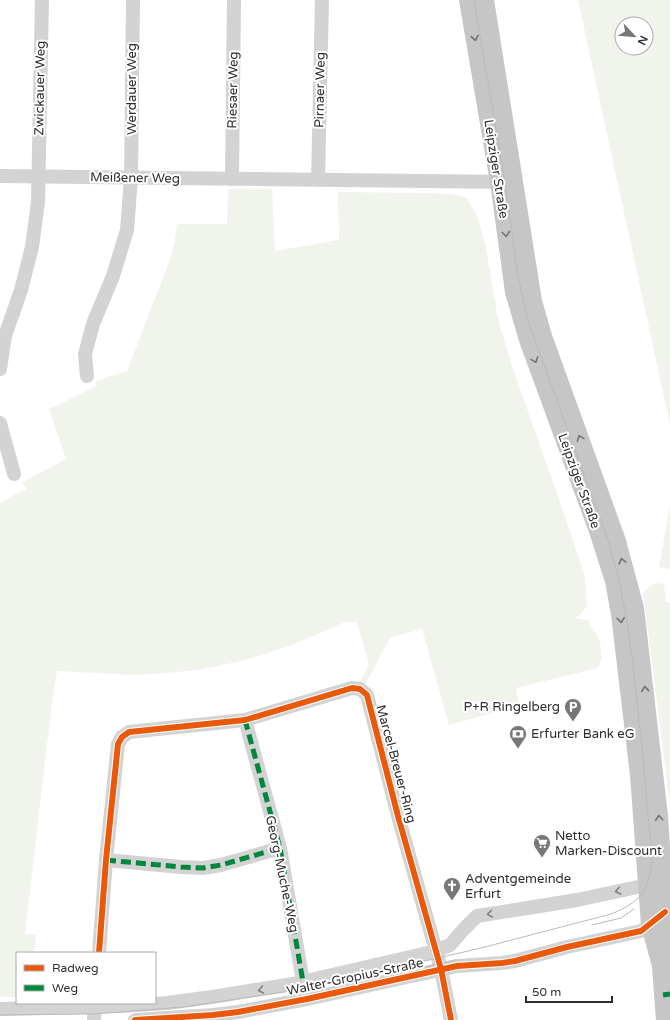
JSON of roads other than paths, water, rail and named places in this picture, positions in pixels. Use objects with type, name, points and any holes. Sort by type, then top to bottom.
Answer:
[{"type":"main road","name":"Leipziger Straße","points":[[468,0],[533,300],[543,336],[617,541],[635,608],[659,816],[665,905],[666,939],[662,966],[665,1020]]},
{"type":"main road","name":"Leipziger Straße","points":[[485,0],[498,83],[507,182],[514,292],[526,333],[598,531],[614,582],[620,614],[638,769],[650,925],[662,966]]},
{"type":"street","name":"Zwickauer Weg","points":[[0,369],[5,336],[21,290],[32,247],[38,202],[42,0]]},
{"type":"street","name":"Werdauer Weg","points":[[87,376],[85,354],[93,324],[113,276],[127,230],[131,178],[133,0]]},
{"type":"street","name":"Riesaer Weg","points":[[232,179],[234,0]]},
{"type":"street","name":"Pirnaer Weg","points":[[314,180],[322,0]]},
{"type":"street","name":"Meißener Weg","points":[[0,176],[269,180],[278,186],[299,186],[314,180],[507,182]]},
{"type":"street","points":[[0,423],[14,474]]},
{"type":"street","name":"Marcel-Breuer-Ring","points":[[99,952],[106,860],[118,744],[122,737],[129,732],[245,720],[352,688],[360,689],[367,694],[398,816],[441,969],[451,1020]]},
{"type":"street","name":"Georg-Muche-Weg","points":[[245,720],[280,848],[303,982]]},
{"type":"street","points":[[106,860],[203,868],[280,848]]},
{"type":"street","points":[[647,885],[652,887],[665,905]]},
{"type":"street","name":"Walter-Gropius-Straße","points":[[156,1004],[245,993],[303,982],[436,951],[450,945],[476,916],[577,900],[647,885]]},
{"type":"street","name":"Walter-Gropius-Straße","points":[[135,1020],[238,1012],[307,1000],[457,966],[515,961],[641,931],[650,925],[665,905]]},
{"type":"street","name":"Walter-Gropius-Straße","points":[[0,1009],[95,1011],[121,1006],[152,1004]]},
{"type":"tram line","points":[[0,1015],[94,1014],[183,1007],[304,989],[481,948],[611,914],[629,905],[641,895],[645,888],[651,871],[652,861],[643,758],[626,616],[619,580],[608,540],[528,321],[517,271],[505,182],[474,0]]},
{"type":"tram line","points":[[592,925],[621,918],[634,909]]},
{"type":"tram line","points":[[421,968],[455,960]]},
{"type":"place","name":"P+R Ringelberg","points":[[573,722]]},
{"type":"place","name":"Erfurter Bank eG","points":[[518,749]]},
{"type":"place","name":"Netto Marken-Discount","points":[[542,858]]},
{"type":"place","name":"Adventgemeinde Erfurt","points":[[452,901]]}]
